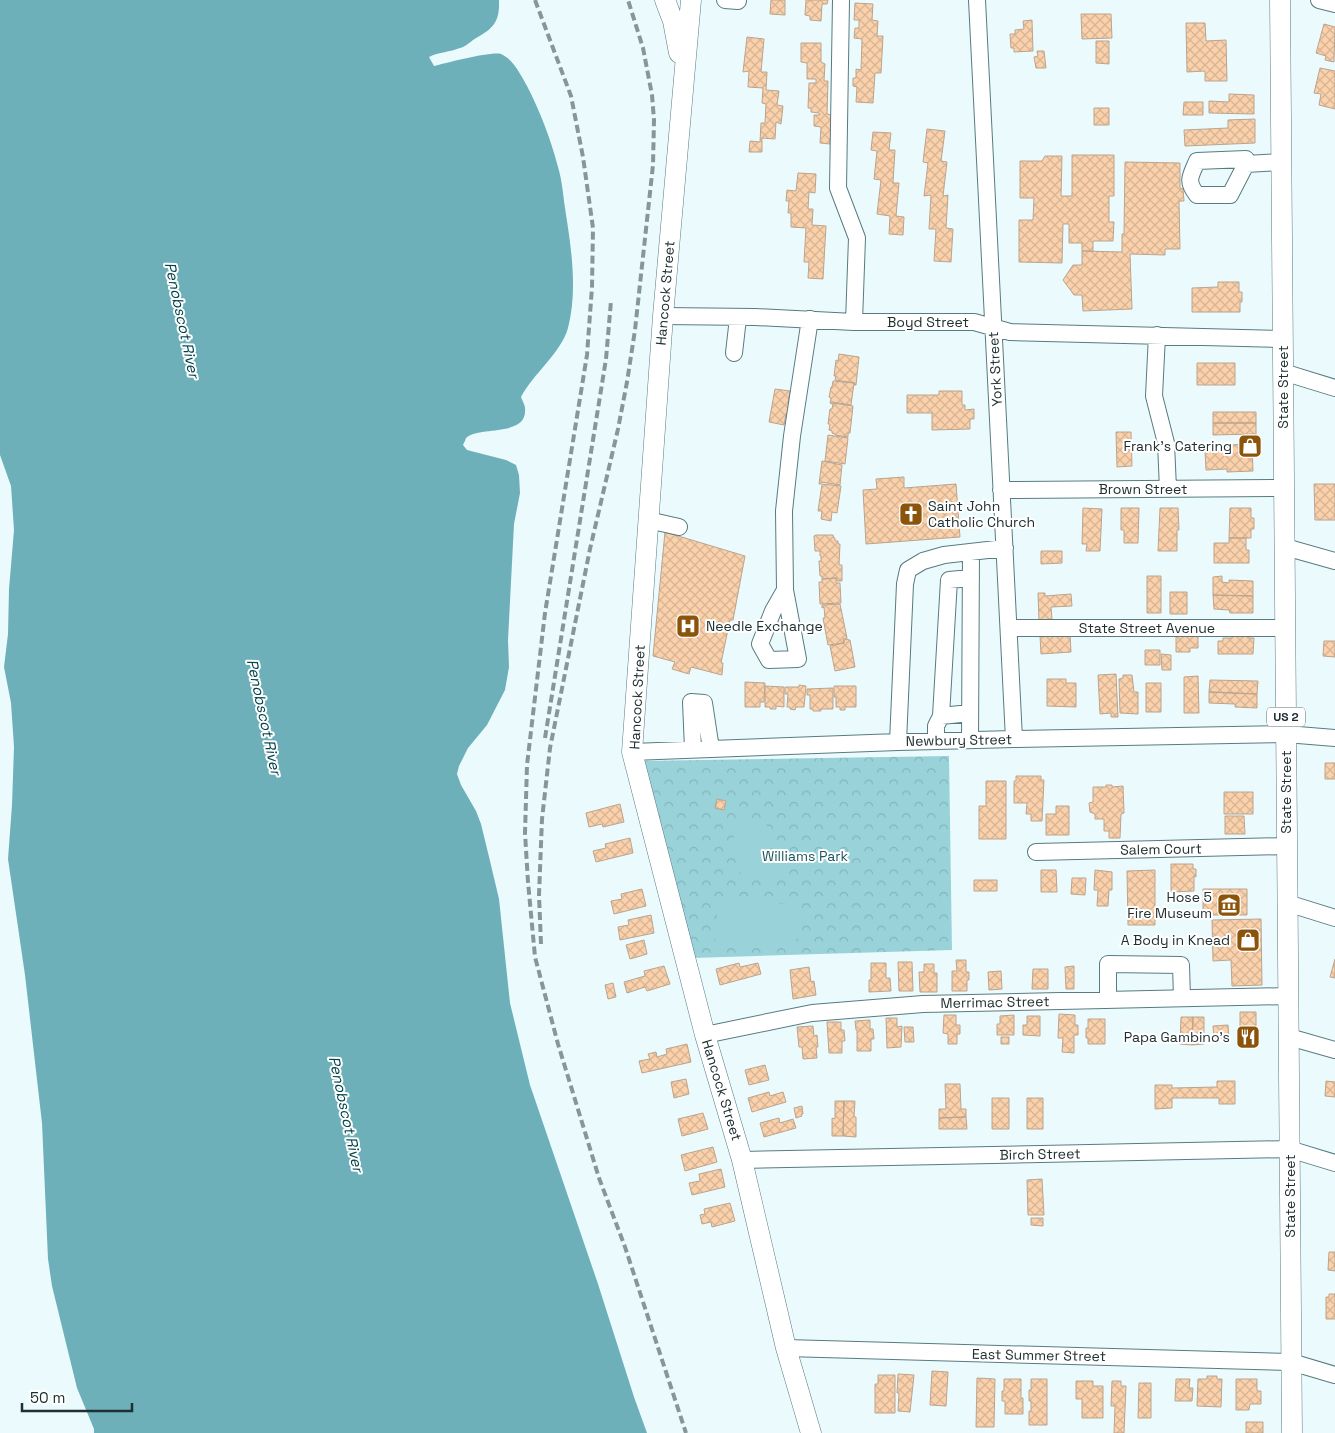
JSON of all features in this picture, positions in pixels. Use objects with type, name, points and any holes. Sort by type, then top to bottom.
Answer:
[{"type":"main road","points":[[665,0],[676,34],[682,87]]},
{"type":"main road","name":"Hancock Street","points":[[691,0],[662,316],[632,752],[705,1035],[742,1160],[786,1348],[811,1433]]},
{"type":"main road","name":"State Street","points":[[1280,0],[1292,1433]]},
{"type":"street","points":[[841,0],[838,188],[857,238],[854,322]]},
{"type":"street","name":"York Street","points":[[977,0],[1014,739]]},
{"type":"street","points":[[1319,0],[1335,4]]},
{"type":"street","points":[[1246,164],[1282,162]]},
{"type":"street","name":"Boyd Street","points":[[662,316],[755,317],[854,322],[974,322],[1010,332],[1283,339]]},
{"type":"street","points":[[734,353],[738,318]]},
{"type":"street","points":[[785,590],[784,512],[792,436],[810,319]]},
{"type":"street","points":[[1157,335],[1154,396],[1166,443],[1168,489]]},
{"type":"street","points":[[1283,372],[1335,388]]},
{"type":"street","name":"Brown Street","points":[[1001,490],[1284,488]]},
{"type":"street","points":[[648,520],[679,527]]},
{"type":"street","points":[[1284,547],[1335,561]]},
{"type":"street","points":[[898,742],[905,584],[908,570],[923,561],[944,555],[1004,548]]},
{"type":"street","points":[[970,740],[971,552]]},
{"type":"street","points":[[936,741],[936,726],[941,716],[949,580],[971,578]]},
{"type":"street","name":"State Street Avenue","points":[[1009,628],[1285,628]]},
{"type":"street","points":[[693,750],[690,702],[704,703],[710,749]]},
{"type":"street","points":[[941,716],[970,713]]},
{"type":"street","name":"Newbury Street","points":[[632,752],[1014,739],[1286,734],[1335,738]]},
{"type":"street","name":"Salem Court","points":[[1036,852],[1287,846]]},
{"type":"street","points":[[1288,903],[1335,918]]},
{"type":"street","points":[[1108,1000],[1108,964],[1181,965],[1182,998]]},
{"type":"street","name":"Merrimac Street","points":[[705,1035],[812,1013],[923,1004],[1288,996]]},
{"type":"street","points":[[1289,1037],[1335,1050]]},
{"type":"street","name":"Birch Street","points":[[742,1160],[1289,1149],[1335,1163]]},
{"type":"street","name":"East Summer Street","points":[[786,1348],[1291,1362],[1335,1375]]},
{"type":"green space","name":"Williams Park","points":[[949,756],[952,950],[693,958],[641,761]]},
{"type":"green space","points":[[765,817],[776,876],[742,882],[731,823]]},
{"type":"green space","points":[[718,899],[799,905],[796,949],[715,943]]},
{"type":"water","name":"Penobscot River","points":[[0,0],[499,0],[498,15],[490,29],[464,47],[429,57],[434,66],[479,56],[501,54],[513,63],[519,72],[541,115],[559,172],[571,253],[573,298],[568,328],[564,337],[553,355],[532,380],[521,397],[525,407],[524,417],[519,424],[473,434],[466,438],[463,445],[467,450],[506,460],[516,465],[519,475],[520,493],[514,524],[508,640],[509,667],[505,690],[487,725],[468,748],[457,774],[481,824],[499,899],[510,1003],[530,1085],[647,1433],[94,1433],[77,1388],[52,1286],[48,1259],[42,1123],[25,975],[8,859],[14,747],[11,703],[4,667],[8,634],[9,589],[14,530],[11,486],[0,455]]},
{"type":"building","points":[[771,0],[785,0],[785,15],[770,14]]},
{"type":"building","points":[[806,0],[828,0],[827,4],[822,4],[821,21],[810,20],[810,16],[805,15]]},
{"type":"building","points":[[855,3],[873,4],[872,20],[878,21],[877,36],[883,36],[881,73],[875,73],[873,103],[856,102],[857,87],[853,86],[853,78],[856,78],[856,69],[861,70],[862,39],[854,38],[855,28],[859,28],[859,20],[854,20]]},
{"type":"building","points":[[1081,14],[1111,14],[1112,38],[1082,39]]},
{"type":"building","points":[[1032,20],[1033,51],[1014,52],[1014,48],[1011,48],[1010,34],[1015,34],[1015,30],[1024,29],[1023,21]]},
{"type":"building","points":[[1186,23],[1205,23],[1206,41],[1226,40],[1227,81],[1205,81],[1205,71],[1187,72]]},
{"type":"building","points":[[1324,24],[1335,27],[1334,62],[1325,60],[1326,56],[1316,53]]},
{"type":"building","points":[[747,37],[764,39],[761,72],[767,72],[766,90],[779,91],[777,105],[783,106],[781,124],[776,122],[775,139],[762,138],[762,152],[749,152],[750,141],[760,142],[761,123],[765,123],[766,104],[762,103],[763,88],[748,87],[749,71],[743,72]]},
{"type":"building","points":[[1096,41],[1109,41],[1109,64],[1096,63]]},
{"type":"building","points":[[801,43],[821,43],[821,62],[825,64],[824,81],[828,81],[827,114],[832,115],[830,144],[820,143],[821,127],[814,126],[814,115],[820,115],[819,113],[811,112],[811,108],[808,108],[809,83],[816,83],[816,79],[807,79],[807,63],[801,62]]},
{"type":"building","points":[[1037,51],[1044,51],[1046,68],[1036,68],[1034,57],[1038,56]]},
{"type":"building","points":[[1320,68],[1335,71],[1335,109],[1319,105],[1321,94],[1314,93]]},
{"type":"building","points":[[1229,94],[1254,95],[1254,114],[1209,113],[1209,101],[1229,102]]},
{"type":"building","points":[[1184,102],[1203,102],[1203,115],[1183,115]]},
{"type":"building","points":[[1094,108],[1109,108],[1109,125],[1094,125]]},
{"type":"building","points":[[1255,119],[1255,143],[1185,146],[1184,130],[1228,128],[1228,120]]},
{"type":"building","points":[[927,129],[945,131],[941,161],[947,162],[943,196],[948,195],[946,228],[953,229],[951,262],[934,261],[936,229],[929,229],[931,195],[924,196],[928,163],[923,162]]},
{"type":"building","points":[[873,132],[891,133],[889,150],[895,150],[893,183],[899,183],[896,216],[904,217],[903,235],[889,234],[890,216],[877,214],[881,180],[874,179],[877,151],[871,150]]},
{"type":"building","points":[[1072,155],[1114,155],[1114,196],[1109,196],[1109,222],[1114,222],[1113,241],[1093,241],[1093,251],[1082,251],[1082,243],[1069,243],[1069,224],[1063,224],[1062,263],[1019,262],[1019,220],[1033,220],[1034,198],[1020,198],[1020,161],[1042,161],[1045,156],[1062,156],[1061,196],[1072,196]]},
{"type":"building","points":[[1125,162],[1180,163],[1180,188],[1183,189],[1184,201],[1179,201],[1180,249],[1165,249],[1165,255],[1130,254],[1132,309],[1083,311],[1082,295],[1074,295],[1063,280],[1073,265],[1082,265],[1082,251],[1122,252]]},
{"type":"building","points":[[798,173],[816,174],[815,193],[809,192],[808,209],[813,209],[812,225],[826,226],[823,279],[808,278],[809,262],[804,262],[806,228],[791,227],[791,213],[788,213],[789,201],[786,201],[787,190],[796,191]]},
{"type":"building","points":[[1218,282],[1239,282],[1239,292],[1242,292],[1240,312],[1192,312],[1192,288],[1218,287]]},
{"type":"building","points":[[839,354],[859,357],[856,385],[854,385],[855,383],[835,380],[836,360],[838,361]]},
{"type":"building","points":[[1197,363],[1235,363],[1235,385],[1197,385]]},
{"type":"building","points":[[833,381],[854,383],[851,405],[830,403],[831,398],[829,397]]},
{"type":"building","points":[[775,389],[790,391],[788,403],[791,404],[789,415],[786,414],[784,425],[769,422]]},
{"type":"building","points":[[939,391],[962,391],[962,405],[965,405],[965,410],[974,409],[974,419],[970,419],[970,429],[932,430],[932,413],[907,413],[907,395],[939,395]]},
{"type":"building","points":[[833,403],[853,406],[848,437],[835,435],[829,430],[830,409],[832,409]]},
{"type":"building","points":[[1213,412],[1256,412],[1256,423],[1213,423]]},
{"type":"building","points":[[1213,423],[1256,423],[1256,434],[1213,435]]},
{"type":"building","points":[[1116,432],[1131,432],[1132,466],[1117,467]]},
{"type":"building","points":[[828,435],[848,438],[845,464],[825,461]]},
{"type":"building","points":[[1252,444],[1253,471],[1227,472],[1227,469],[1206,470],[1205,451],[1227,450],[1227,445]]},
{"type":"building","points":[[822,461],[842,465],[840,485],[821,482],[819,484]]},
{"type":"building","name":"Saint John Catholic Church","points":[[904,477],[904,488],[956,484],[960,537],[866,544],[863,490],[877,489],[876,479]]},
{"type":"building","points":[[822,484],[841,486],[837,513],[832,512],[831,521],[821,519],[822,511],[818,511]]},
{"type":"building","points":[[1314,484],[1335,484],[1335,520],[1315,520]]},
{"type":"building","points":[[1083,508],[1102,509],[1100,551],[1086,551],[1087,544],[1082,544]]},
{"type":"building","points":[[1121,508],[1139,508],[1138,543],[1124,543],[1124,530],[1121,530]]},
{"type":"building","points":[[1160,508],[1178,508],[1179,530],[1177,530],[1177,551],[1158,551]]},
{"type":"building","points":[[1230,508],[1251,508],[1251,518],[1254,518],[1254,529],[1251,529],[1251,538],[1229,538]]},
{"type":"building","points":[[665,532],[745,556],[733,620],[730,620],[721,663],[723,663],[722,675],[691,667],[689,674],[672,669],[675,662],[653,656]]},
{"type":"building","points":[[833,535],[835,541],[838,541],[838,544],[840,544],[839,565],[842,565],[842,581],[837,581],[837,578],[822,579],[822,576],[820,576],[819,561],[821,561],[821,556],[820,551],[815,551],[814,536]]},
{"type":"building","points":[[1229,538],[1246,538],[1246,550],[1249,550],[1249,563],[1214,563],[1214,543],[1229,543]]},
{"type":"building","points":[[1041,551],[1062,551],[1062,563],[1041,564]]},
{"type":"building","points":[[1147,576],[1161,576],[1161,613],[1147,613]]},
{"type":"building","points":[[1222,576],[1222,582],[1229,583],[1229,580],[1253,581],[1253,596],[1213,595],[1213,577]]},
{"type":"building","points":[[836,578],[836,583],[840,583],[841,603],[820,604],[819,582],[822,582],[822,579]]},
{"type":"building","points":[[1170,592],[1187,592],[1187,614],[1170,614]]},
{"type":"building","points":[[1038,593],[1045,593],[1045,596],[1071,594],[1072,606],[1051,607],[1052,619],[1039,620]]},
{"type":"building","points":[[1213,595],[1253,596],[1253,613],[1230,613],[1229,610],[1214,609]]},
{"type":"building","points":[[840,604],[847,638],[843,639],[844,643],[828,645],[823,618],[825,618],[824,607],[822,608],[822,605]]},
{"type":"building","points":[[1232,630],[1249,631],[1249,638],[1254,638],[1253,654],[1218,654],[1218,641],[1223,641],[1223,638],[1232,638]]},
{"type":"building","points":[[1176,632],[1198,632],[1198,648],[1190,648],[1190,652],[1176,652]]},
{"type":"building","points":[[1070,634],[1071,652],[1041,654],[1040,636]]},
{"type":"building","points":[[844,640],[850,640],[855,667],[835,671],[830,646],[844,643]]},
{"type":"building","points":[[1324,641],[1335,641],[1335,657],[1323,656]]},
{"type":"building","points":[[1145,650],[1160,650],[1160,665],[1145,665]]},
{"type":"building","points":[[1161,654],[1171,655],[1171,670],[1162,670]]},
{"type":"building","points":[[1116,674],[1118,717],[1111,717],[1111,713],[1100,714],[1098,675]]},
{"type":"building","points":[[1123,675],[1132,675],[1134,692],[1138,692],[1138,714],[1120,713],[1119,679],[1123,678]]},
{"type":"building","points":[[1198,676],[1199,713],[1184,713],[1184,677]]},
{"type":"building","points":[[1047,679],[1066,679],[1066,683],[1076,683],[1076,707],[1047,706]]},
{"type":"building","points":[[1210,680],[1258,681],[1257,694],[1209,692]]},
{"type":"building","points":[[745,682],[765,683],[764,702],[760,702],[760,707],[745,707]]},
{"type":"building","points":[[1146,683],[1161,683],[1161,712],[1146,712]]},
{"type":"building","points":[[799,685],[806,686],[804,707],[796,707],[795,710],[790,709],[790,707],[787,707],[788,694],[785,694],[785,687],[799,687]]},
{"type":"building","points":[[765,686],[784,687],[784,707],[776,706],[776,709],[770,709],[770,707],[765,707]]},
{"type":"building","points":[[834,686],[856,686],[856,707],[845,707],[845,710],[840,710],[840,707],[836,707]]},
{"type":"building","points":[[833,688],[833,709],[813,711],[813,709],[810,709],[810,695],[807,695],[807,689]]},
{"type":"building","points":[[1209,692],[1257,694],[1257,708],[1235,707],[1235,704],[1209,703]]},
{"type":"building","points":[[1325,763],[1335,763],[1335,779],[1325,779]]},
{"type":"building","points":[[1016,776],[1041,776],[1041,780],[1044,780],[1042,821],[1031,821],[1031,814],[1026,814],[1027,803],[1014,803],[1014,781],[1016,781]]},
{"type":"building","points":[[986,781],[1006,781],[1006,839],[979,839],[979,806],[986,806]]},
{"type":"building","points":[[1106,785],[1112,785],[1112,787],[1123,786],[1124,813],[1121,814],[1120,838],[1109,838],[1109,831],[1104,831],[1104,819],[1095,819],[1095,814],[1090,812],[1089,803],[1093,802],[1093,787],[1106,787]]},
{"type":"building","points":[[1224,792],[1253,792],[1253,814],[1224,814]]},
{"type":"building","points":[[717,799],[726,801],[724,810],[715,808]]},
{"type":"building","points":[[620,804],[624,822],[603,827],[602,824],[589,827],[586,813]]},
{"type":"building","points":[[1056,806],[1069,806],[1069,835],[1046,835],[1046,814],[1056,814]]},
{"type":"building","points":[[1225,816],[1244,816],[1245,834],[1225,834]]},
{"type":"building","points":[[630,838],[633,853],[596,862],[593,851],[606,848],[605,844]]},
{"type":"building","points":[[1171,864],[1193,864],[1193,869],[1196,869],[1194,891],[1171,892]]},
{"type":"building","points":[[1041,870],[1056,870],[1057,892],[1041,892]]},
{"type":"building","points":[[1095,870],[1112,872],[1112,890],[1109,890],[1108,906],[1097,906],[1098,890],[1094,890]]},
{"type":"building","points":[[1155,870],[1155,925],[1128,925],[1127,871]]},
{"type":"building","points":[[1072,878],[1086,878],[1085,895],[1071,894]]},
{"type":"building","points":[[974,880],[997,880],[997,891],[974,891]]},
{"type":"building","points":[[642,889],[646,906],[614,914],[611,901],[622,899],[621,894]]},
{"type":"building","points":[[1203,889],[1247,889],[1247,915],[1203,915]]},
{"type":"building","points":[[651,915],[654,933],[620,940],[618,927],[629,925],[628,920]]},
{"type":"building","points":[[1261,919],[1262,985],[1232,986],[1231,960],[1213,961],[1212,920]]},
{"type":"building","points":[[644,940],[647,954],[630,959],[626,945]]},
{"type":"building","points":[[1335,959],[1335,978],[1330,977]]},
{"type":"building","points":[[956,960],[966,960],[966,972],[969,972],[967,991],[952,991],[952,971],[957,971]]},
{"type":"building","points":[[898,962],[912,962],[913,991],[899,991]]},
{"type":"building","points":[[739,963],[740,967],[758,963],[761,974],[720,985],[716,969]]},
{"type":"building","points":[[871,963],[886,963],[886,978],[890,978],[891,991],[869,992]]},
{"type":"building","points":[[924,964],[934,964],[934,973],[937,973],[937,992],[920,992],[919,972],[924,972]]},
{"type":"building","points":[[664,966],[670,984],[647,991],[645,987],[627,993],[624,982],[645,976],[644,971]]},
{"type":"building","points":[[1074,966],[1074,989],[1066,989],[1065,967]]},
{"type":"building","points":[[809,967],[811,982],[814,981],[816,995],[793,999],[790,970]]},
{"type":"building","points":[[1033,969],[1048,969],[1048,989],[1032,989]]},
{"type":"building","points":[[1001,971],[1002,989],[989,990],[988,972]]},
{"type":"building","points":[[613,983],[616,997],[608,999],[605,985]]},
{"type":"building","points":[[1240,1012],[1256,1012],[1256,1042],[1240,1042]]},
{"type":"building","points":[[1059,1014],[1075,1015],[1078,1035],[1074,1035],[1074,1053],[1062,1052],[1063,1038],[1058,1038]]},
{"type":"building","points":[[944,1015],[956,1015],[956,1025],[960,1025],[960,1034],[957,1034],[957,1044],[948,1044],[948,1034],[943,1033]]},
{"type":"building","points":[[1014,1015],[1014,1035],[997,1035],[997,1024],[1000,1024],[1000,1016]]},
{"type":"building","points":[[1027,1016],[1040,1016],[1040,1036],[1023,1035],[1023,1025],[1027,1025]]},
{"type":"building","points":[[1181,1017],[1193,1017],[1192,1045],[1180,1044]]},
{"type":"building","points":[[1193,1017],[1204,1017],[1204,1044],[1192,1045]]},
{"type":"building","points":[[886,1018],[897,1018],[897,1027],[902,1026],[901,1047],[887,1048]]},
{"type":"building","points":[[1088,1019],[1105,1019],[1105,1044],[1088,1044],[1086,1028],[1088,1028]]},
{"type":"building","points":[[870,1020],[870,1029],[873,1029],[874,1039],[871,1039],[871,1051],[857,1051],[855,1021]]},
{"type":"building","points":[[827,1022],[841,1022],[841,1030],[844,1030],[845,1041],[842,1041],[842,1053],[829,1053]]},
{"type":"building","points":[[1228,1025],[1229,1038],[1214,1039],[1213,1026]]},
{"type":"building","points":[[813,1026],[814,1036],[817,1035],[817,1058],[803,1059],[802,1047],[799,1047],[797,1027]]},
{"type":"building","points":[[904,1027],[913,1027],[914,1042],[905,1042]]},
{"type":"building","points":[[1001,1037],[1009,1037],[1009,1044],[1001,1044]]},
{"type":"building","points":[[687,1044],[691,1062],[642,1073],[639,1061],[650,1059],[648,1054],[656,1052],[657,1057],[667,1054],[666,1049]]},
{"type":"building","points":[[765,1065],[769,1080],[749,1085],[745,1070]]},
{"type":"building","points":[[686,1079],[689,1094],[674,1098],[671,1082]]},
{"type":"building","points":[[1217,1081],[1235,1081],[1235,1104],[1219,1104],[1219,1098],[1172,1098],[1172,1108],[1155,1109],[1155,1085],[1172,1085],[1172,1088],[1217,1087]]},
{"type":"building","points":[[1326,1081],[1335,1082],[1335,1097],[1325,1096]]},
{"type":"building","points":[[945,1084],[960,1084],[961,1109],[966,1109],[966,1117],[939,1118],[939,1109],[946,1109]]},
{"type":"building","points":[[769,1092],[770,1096],[783,1092],[786,1102],[752,1112],[748,1098]]},
{"type":"building","points":[[992,1098],[1009,1098],[1009,1129],[992,1129]]},
{"type":"building","points":[[1027,1098],[1043,1098],[1043,1129],[1027,1129]]},
{"type":"building","points":[[835,1101],[844,1101],[843,1136],[832,1136],[832,1118],[835,1119]]},
{"type":"building","points":[[844,1101],[855,1101],[856,1137],[843,1136]]},
{"type":"building","points":[[802,1106],[802,1116],[796,1118],[794,1108]]},
{"type":"building","points":[[703,1113],[708,1129],[682,1136],[678,1119]]},
{"type":"building","points":[[966,1117],[967,1129],[939,1129],[939,1118]]},
{"type":"building","points":[[779,1118],[780,1123],[793,1119],[796,1128],[764,1137],[760,1123]]},
{"type":"building","points":[[713,1147],[717,1162],[685,1171],[681,1155]]},
{"type":"building","points":[[721,1169],[725,1187],[692,1195],[689,1183],[700,1181],[699,1174]]},
{"type":"building","points":[[1042,1179],[1044,1215],[1028,1215],[1027,1180]]},
{"type":"building","points":[[730,1203],[735,1221],[712,1227],[711,1222],[702,1224],[700,1215],[705,1214],[704,1209]]},
{"type":"building","points":[[1031,1218],[1043,1218],[1043,1226],[1031,1225]]},
{"type":"building","points":[[1329,1252],[1335,1252],[1335,1271],[1328,1270]]},
{"type":"building","points":[[1329,1294],[1335,1294],[1335,1319],[1326,1319],[1326,1297],[1329,1297]]},
{"type":"building","points":[[932,1371],[948,1372],[946,1406],[930,1405]]},
{"type":"building","points":[[898,1374],[914,1375],[910,1412],[898,1411]]},
{"type":"building","points":[[878,1375],[895,1375],[895,1413],[875,1413],[875,1384],[878,1384]]},
{"type":"building","points":[[1207,1376],[1217,1376],[1217,1379],[1222,1379],[1221,1407],[1197,1406],[1198,1379],[1207,1379]]},
{"type":"building","points":[[977,1378],[995,1379],[994,1427],[976,1427]]},
{"type":"building","points":[[1004,1379],[1021,1379],[1023,1414],[1005,1414],[1005,1401],[1002,1401]]},
{"type":"building","points":[[1031,1379],[1047,1379],[1047,1425],[1029,1425],[1031,1401],[1029,1401],[1029,1390],[1031,1390]]},
{"type":"building","points":[[1176,1379],[1190,1379],[1189,1388],[1193,1388],[1192,1401],[1175,1401]]},
{"type":"building","points":[[1236,1379],[1257,1379],[1257,1391],[1261,1391],[1261,1404],[1250,1404],[1249,1410],[1236,1410]]},
{"type":"building","points":[[1076,1381],[1093,1381],[1093,1386],[1103,1386],[1103,1418],[1082,1418],[1082,1399],[1076,1399]]},
{"type":"building","points":[[1112,1381],[1121,1381],[1121,1386],[1126,1386],[1124,1433],[1114,1433],[1115,1406],[1111,1406]]},
{"type":"building","points":[[1139,1383],[1151,1383],[1151,1418],[1138,1418]]},
{"type":"building","points":[[1246,1422],[1263,1422],[1263,1433],[1246,1433]]},
{"type":"railway","points":[[535,0],[571,96],[583,157],[593,228],[592,287],[587,355],[545,613],[527,765],[525,833],[535,957],[558,1044],[599,1178],[625,1247],[686,1433]]},
{"type":"railway","points":[[541,944],[539,895],[542,819],[550,748],[590,549],[627,382],[635,330],[653,165],[654,120],[652,95],[643,48],[628,0]]},
{"type":"railway","points":[[545,738],[606,359],[611,301]]},
{"type":"place","name":"Frank's Catering","points":[[1250,446]]},
{"type":"place","name":"Saint John Catholic Church","points":[[911,514]]},
{"type":"place","name":"Needle Exchange","points":[[688,626]]},
{"type":"place","name":"Hose 5 Fire Museum","points":[[1229,905]]},
{"type":"place","name":"A Body in Knead","points":[[1248,940]]},
{"type":"place","name":"Papa Gambino's","points":[[1248,1037]]}]
